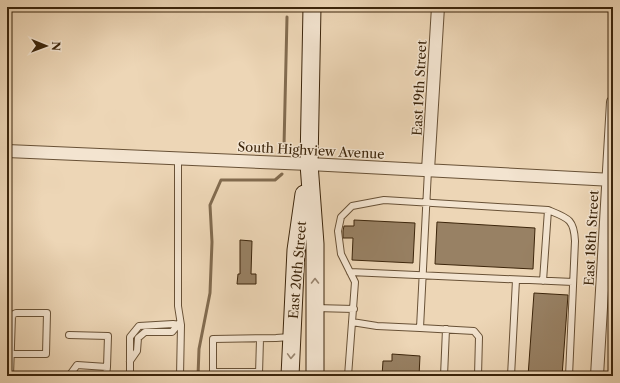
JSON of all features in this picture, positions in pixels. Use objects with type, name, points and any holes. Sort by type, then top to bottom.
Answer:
[{"type":"main road","name":"East 20th Street","points":[[312,7],[309,164],[315,244],[315,376]]},
{"type":"main road","name":"East 20th Street","points":[[290,376],[296,250],[309,164]]},
{"type":"street","name":"East 19th Street","points":[[428,170],[438,7]]},
{"type":"street","name":"East 18th Street","points":[[597,376],[611,180],[613,102]]},
{"type":"street","name":"South Highview Avenue","points":[[7,150],[611,180]]},
{"type":"lane","points":[[178,158],[178,306],[180,376]]},
{"type":"lane","points":[[420,328],[428,170]]},
{"type":"lane","points":[[348,376],[356,282],[341,254],[338,231],[341,217],[352,206],[384,200],[548,210],[568,218],[574,227],[569,376]]},
{"type":"lane","points":[[543,281],[548,210]]},
{"type":"lane","points":[[350,272],[573,282]]},
{"type":"lane","points":[[511,376],[516,280]]},
{"type":"lane","points":[[315,308],[354,309]]},
{"type":"lane","points":[[10,376],[12,315],[16,312],[47,313],[46,354],[11,354]]},
{"type":"lane","points":[[352,322],[377,326],[474,331],[480,337],[478,376]]},
{"type":"lane","points":[[130,376],[130,337],[139,326],[172,324],[179,326]]},
{"type":"lane","points":[[444,376],[446,329]]},
{"type":"lane","points":[[69,335],[108,336],[106,376]]},
{"type":"lane","points":[[260,339],[259,374],[213,374],[213,339],[260,339],[292,336]]},
{"type":"lane","points":[[69,376],[77,365],[106,368]]},
{"type":"building","points":[[354,220],[415,223],[413,263],[352,260],[353,238],[343,238],[343,231],[344,226],[354,226]]},
{"type":"building","points":[[437,222],[535,228],[533,269],[435,264]]},
{"type":"building","points":[[240,240],[252,241],[251,274],[256,274],[256,284],[237,284],[238,274],[240,274]]},
{"type":"building","points":[[534,293],[568,295],[562,376],[528,376]]},
{"type":"building","points":[[392,354],[420,356],[419,376],[382,376],[383,361],[392,361]]},
{"type":"waterway","points":[[284,146],[287,17]]},
{"type":"waterway","points":[[198,376],[199,349],[210,293],[212,242],[210,205],[221,180],[275,180],[282,174]]}]
